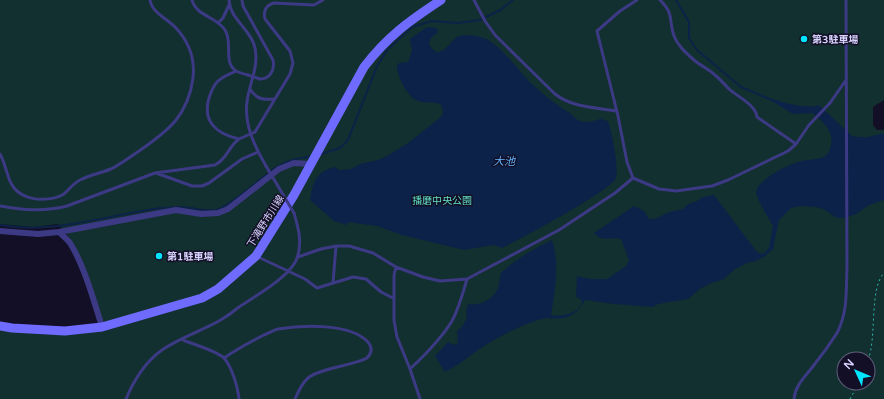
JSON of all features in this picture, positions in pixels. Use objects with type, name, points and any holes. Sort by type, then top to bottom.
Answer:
[{"type":"main road","name":"下滝野市川線","points":[[0,326],[65,331],[102,327],[202,298],[218,290],[256,256],[294,195],[364,67],[378,49],[397,30],[441,0]]},
{"type":"street","points":[[0,231],[38,234],[59,232],[176,210],[201,214],[218,213],[228,209],[279,169],[294,163],[311,164]]},
{"type":"street","points":[[59,232],[69,242],[75,254],[87,282],[102,327]]},
{"type":"lane","points":[[0,154],[10,184],[18,192],[28,197],[51,198],[62,195],[79,180],[118,166],[175,123],[182,112],[193,78],[190,52],[184,38],[176,28],[155,10],[150,0]]},
{"type":"lane","points":[[192,0],[194,6],[199,11],[223,27],[228,36],[229,61],[232,67],[236,71],[260,79],[268,77],[271,74],[274,65],[273,60],[243,6],[242,0]]},
{"type":"lane","points":[[126,399],[130,388],[142,369],[162,350],[221,320],[258,295],[289,270],[298,257],[300,238],[294,213],[258,152],[248,124],[247,102],[256,64],[255,49],[251,37],[236,20],[230,10],[229,0]]},
{"type":"lane","points":[[0,206],[35,211],[56,209],[71,205],[155,173],[215,165],[221,162],[233,143],[255,132],[293,67],[293,59],[290,51],[265,19],[264,14],[266,9],[269,5],[274,3],[314,5],[323,0]]},
{"type":"lane","points":[[480,0],[475,1],[485,21],[495,35],[561,99],[575,105],[616,111]]},
{"type":"lane","points":[[637,0],[620,11],[596,31],[627,162],[634,178],[654,187],[668,190],[712,186],[728,180],[788,151],[796,144],[809,125],[830,103],[846,80]]},
{"type":"lane","points":[[660,0],[666,6],[671,15],[672,29],[675,38],[685,52],[701,66],[716,75],[729,89],[751,107],[756,113],[757,117],[796,144]]},
{"type":"lane","points":[[794,399],[798,386],[830,343],[837,332],[845,313],[847,241],[846,0]]},
{"type":"lane","points":[[218,23],[223,18],[229,5]]},
{"type":"lane","points":[[236,71],[224,77],[214,85],[208,102],[207,113],[216,130],[224,135],[239,139]]},
{"type":"lane","points":[[250,89],[253,95],[262,100],[275,99]]},
{"type":"lane","points":[[155,173],[192,186],[202,186],[209,183],[242,159],[258,152]]},
{"type":"lane","points":[[298,257],[321,249],[336,246],[349,246],[365,250],[396,267],[423,277],[434,280],[449,281],[467,279],[558,230],[615,193],[634,178]]},
{"type":"lane","points":[[333,283],[336,246]]},
{"type":"lane","points":[[256,256],[289,270],[317,288],[353,277],[366,279],[381,292],[393,298]]},
{"type":"lane","points":[[396,267],[394,275],[393,298],[394,320],[397,337],[420,399]]},
{"type":"lane","points":[[410,369],[437,341],[452,321],[459,305],[467,279]]},
{"type":"lane","points":[[224,358],[247,343],[277,329],[305,327],[333,328],[357,334],[369,343],[372,348],[371,354],[368,358],[308,377],[295,399]]},
{"type":"lane","points":[[182,339],[205,348],[224,358],[232,371],[239,399]]},
{"type":"path","points":[[871,351],[877,289],[882,275],[884,274]]},
{"type":"green space","name":"播磨中央公園","points":[[0,0],[884,0],[884,100],[873,107],[873,125],[877,130],[884,130],[884,399],[0,399],[0,328],[37,334],[66,335],[103,331],[78,256],[70,238],[58,224],[33,227],[0,224]]},
{"type":"water","name":"大池","points":[[427,27],[437,28],[438,32],[431,38],[429,44],[436,52],[444,50],[457,37],[463,35],[484,38],[497,46],[527,79],[575,118],[582,122],[594,121],[603,118],[603,120],[608,121],[616,158],[616,178],[611,184],[583,203],[502,248],[494,245],[464,250],[402,235],[377,226],[348,222],[347,225],[334,221],[310,200],[312,188],[319,175],[324,171],[336,167],[338,170],[351,169],[360,164],[378,160],[387,156],[408,143],[442,116],[443,111],[441,105],[418,101],[410,96],[402,83],[397,70],[399,63],[408,62],[412,50],[410,39]]},
{"type":"water","points":[[767,98],[800,106],[819,105],[852,136],[868,137],[884,133],[884,200],[869,205],[856,214],[845,218],[837,218],[823,209],[816,207],[801,206],[791,208],[779,220],[773,249],[756,261],[747,263],[734,270],[724,279],[700,289],[688,299],[658,304],[653,307],[585,300],[579,309],[570,316],[548,318],[531,322],[492,341],[445,372],[435,356],[448,342],[454,345],[458,343],[457,331],[461,328],[467,318],[466,313],[468,304],[481,303],[493,296],[498,288],[500,275],[502,272],[524,255],[552,240],[556,259],[556,268],[551,315],[570,314],[578,309],[582,301],[576,297],[577,276],[590,279],[607,279],[626,266],[629,260],[621,239],[603,239],[594,233],[634,206],[644,211],[649,219],[655,219],[669,212],[683,209],[688,204],[703,197],[714,195],[757,252],[763,254],[769,248],[773,225],[763,209],[756,193],[757,188],[774,173],[797,162],[818,159],[826,156],[831,143],[830,132],[812,113],[793,114]]},
{"type":"waterway","points":[[321,154],[340,148],[348,140],[377,66],[388,49],[412,27],[432,21],[458,23],[480,20],[500,10],[513,0]]},
{"type":"waterway","points":[[676,0],[689,22],[689,38],[697,50],[741,87],[772,100]]},
{"type":"waterway","points":[[0,225],[20,227],[61,226],[162,208],[180,207],[216,210],[222,208],[237,198],[280,165],[293,160],[313,156]]},
{"type":"place","name":"第3駐車場","points":[[804,39]]},
{"type":"place","name":"第1駐車場","points":[[159,256]]}]
